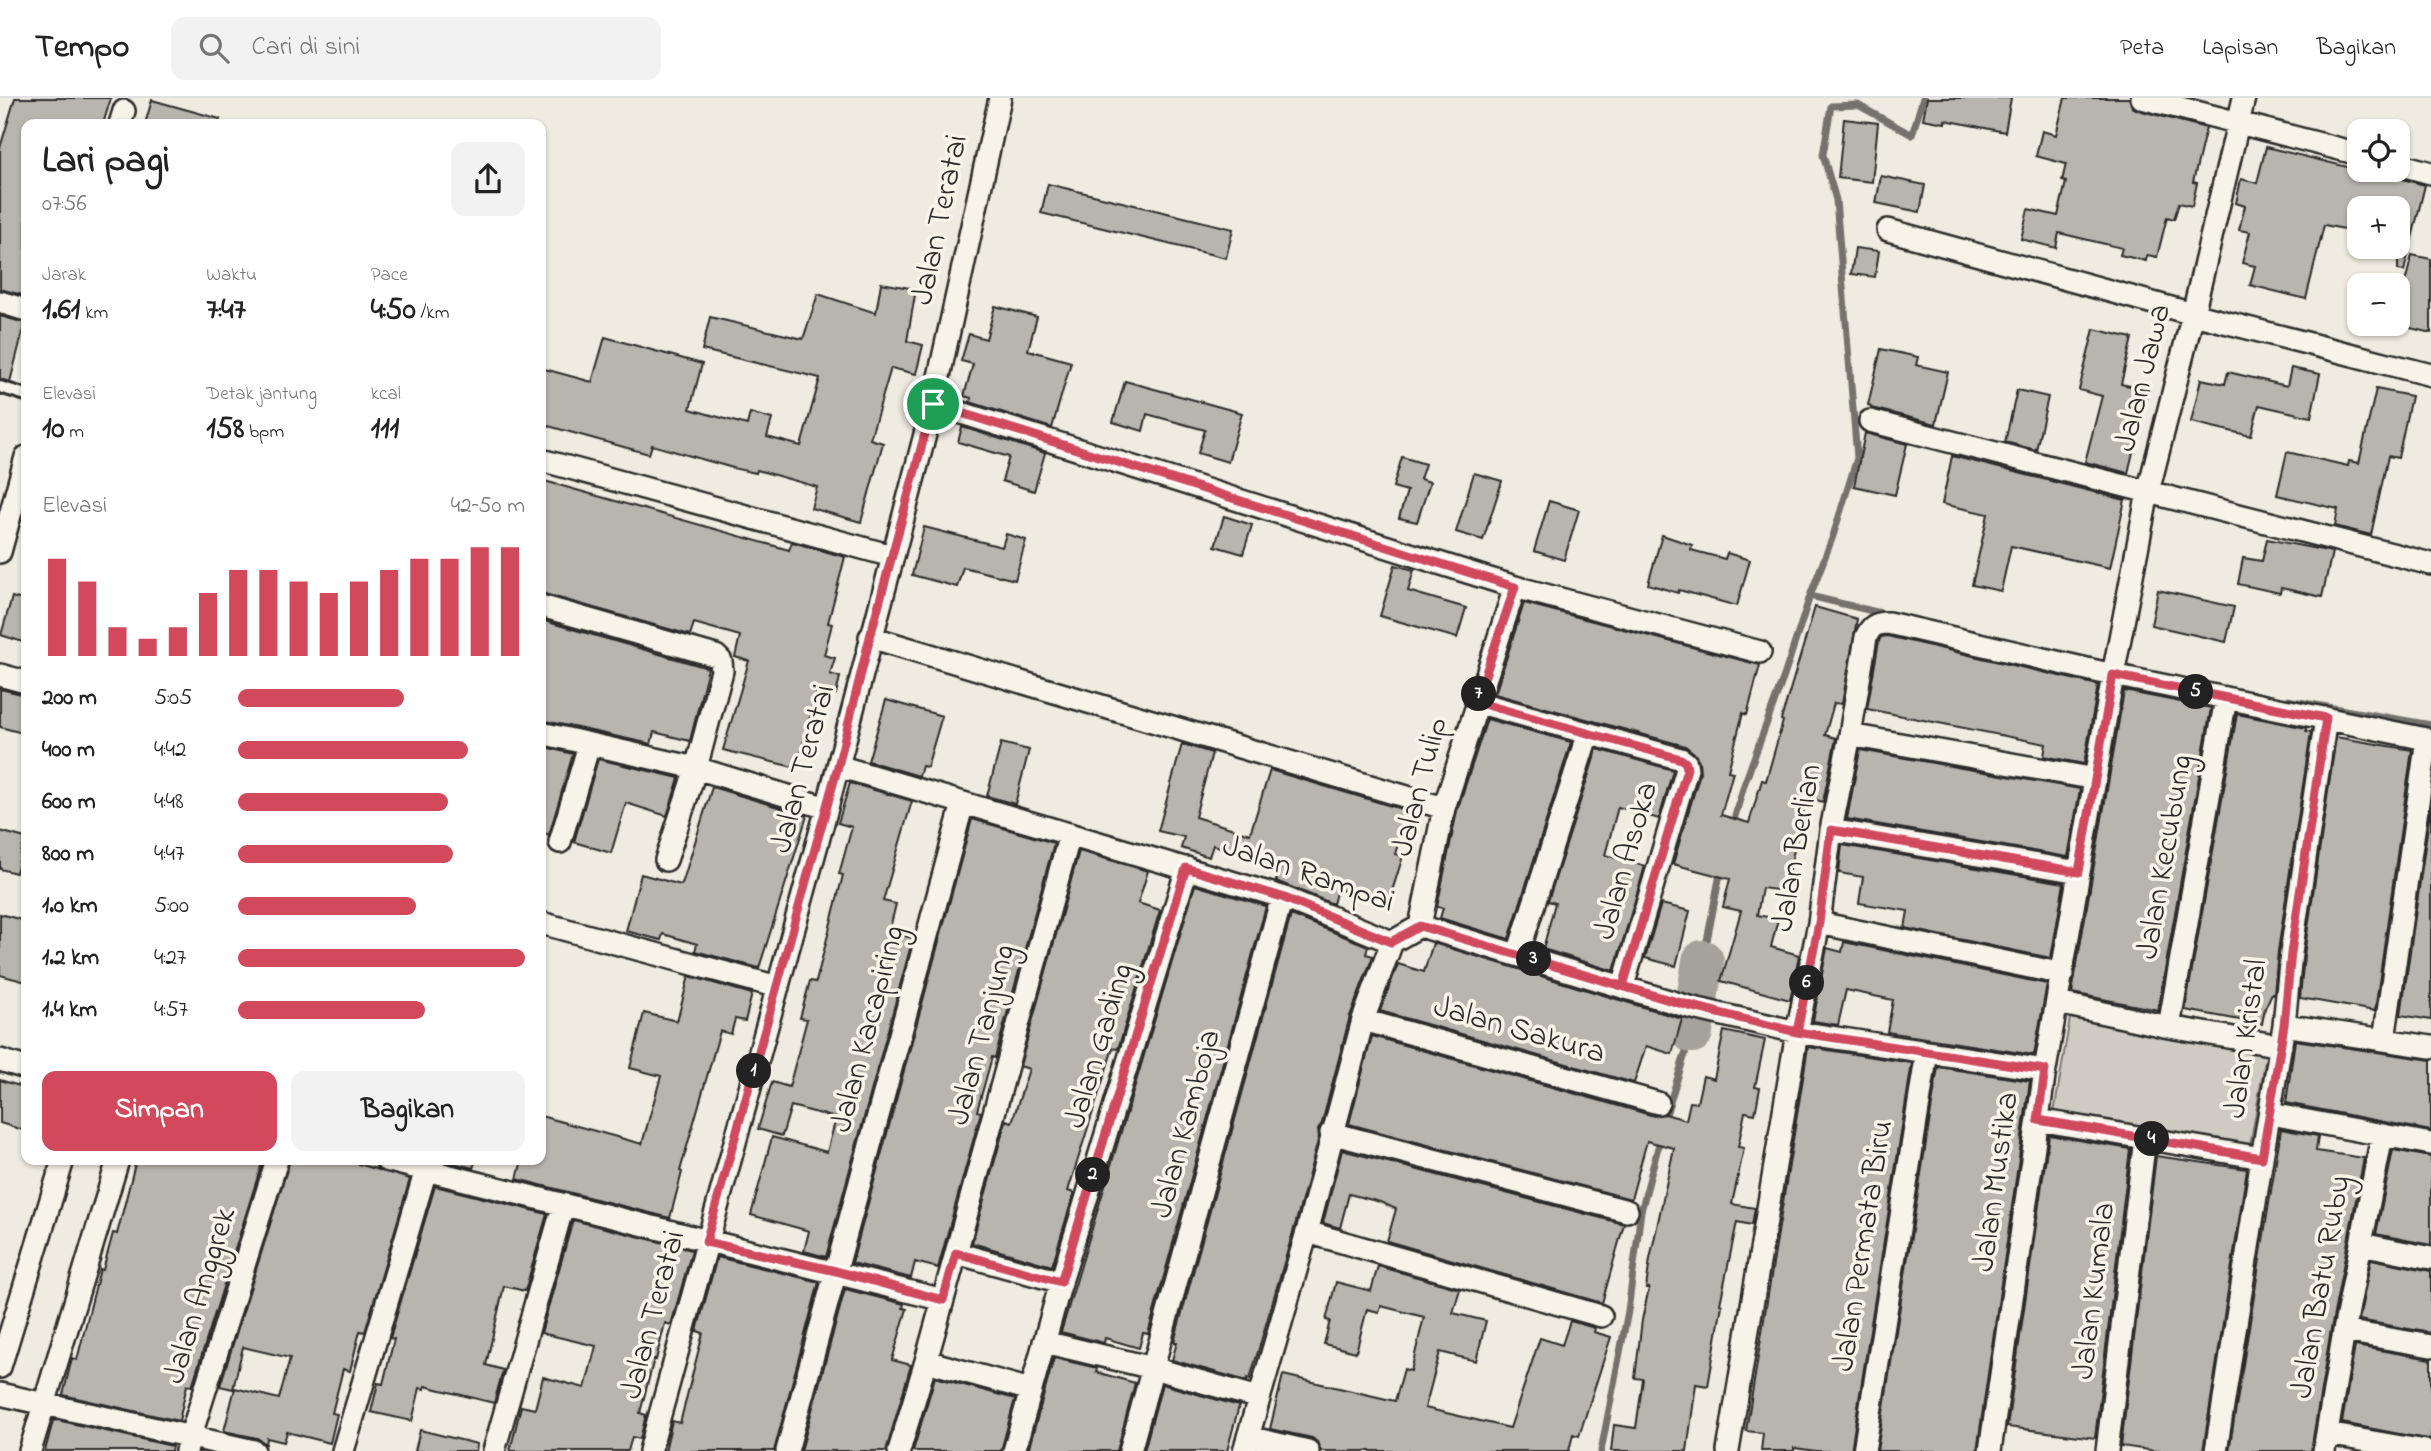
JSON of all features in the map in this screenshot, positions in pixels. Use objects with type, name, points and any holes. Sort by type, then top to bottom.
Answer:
[{"type":"street","name":"Jalan Teratai","points":[[650,1451],[827,808],[933,404],[1000,98]]},
{"type":"street","points":[[2142,98],[2347,151]]},
{"type":"street","name":"Jalan Jawa","points":[[2115,667],[2148,492],[2244,98]]},
{"type":"street","points":[[2410,167],[2431,173]]},
{"type":"street","points":[[1888,230],[2193,314],[2431,375]]},
{"type":"street","points":[[0,302],[21,308]]},
{"type":"street","points":[[933,404],[1515,587],[1760,652]]},
{"type":"street","points":[[1870,421],[2431,564]]},
{"type":"street","points":[[546,461],[892,556]]},
{"type":"street","points":[[0,552],[21,475]]},
{"type":"street","name":"Jalan Tulip","points":[[1420,926],[1444,808],[1515,587]]},
{"type":"street","points":[[546,607],[716,656],[721,662],[722,671],[696,768],[666,860]]},
{"type":"street","name":"Jalan Berlian","points":[[1728,1451],[1797,1032],[1819,923],[1831,830],[1866,637],[1870,628],[1878,623],[1888,623],[2115,667]]},
{"type":"street","points":[[870,637],[1444,808]]},
{"type":"street","points":[[2115,667],[2226,698],[2429,740],[2384,1040]]},
{"type":"street","name":"Jalan Mustika","points":[[1995,1450],[2045,1070],[2115,667]]},
{"type":"street","points":[[0,675],[21,681]]},
{"type":"street","name":"Jalan Kecubung","points":[[2169,1027],[2226,698]]},
{"type":"street","name":"Jalan Asoka","points":[[1476,702],[1681,759],[1686,763],[1687,769],[1623,986]]},
{"type":"street","name":"Jalan Kristal","points":[[2216,1451],[2271,1114],[2291,953],[2326,718]]},
{"type":"street","points":[[1518,954],[1588,733]]},
{"type":"street","points":[[546,734],[696,768],[827,808]]},
{"type":"street","points":[[1850,736],[2095,779]]},
{"type":"street","points":[[560,842],[589,746]]},
{"type":"street","name":"Jalan Rampai","points":[[838,766],[1282,897],[1391,942],[1420,926],[1718,1014],[1797,1032],[2045,1070]]},
{"type":"street","name":"Jalan Kacapiring","points":[[787,1451],[963,803]]},
{"type":"street","points":[[1831,830],[2079,872]]},
{"type":"street","name":"Jalan Tanjung","points":[[899,1451],[1070,834]]},
{"type":"street","name":"Jalan Gading","points":[[1014,1451],[1061,1282],[1186,868]]},
{"type":"street","name":"Jalan Kamboja","points":[[1130,1451],[1282,897]]},
{"type":"street","points":[[1819,923],[2063,974]]},
{"type":"street","points":[[546,924],[778,987]]},
{"type":"street","points":[[1308,1451],[1246,1444],[1307,1232],[1363,1020],[1391,942]]},
{"type":"street","points":[[2058,1003],[2169,1027],[2384,1040],[2431,1047]]},
{"type":"street","name":"Jalan Sakura","points":[[1363,1020],[1658,1103]]},
{"type":"street","name":"Jalan Permata Biru","points":[[1864,1451],[1927,1052]]},
{"type":"street","points":[[0,1060],[21,1066]]},
{"type":"street","points":[[2271,1114],[2431,1144]]},
{"type":"street","points":[[2038,1120],[2262,1158]]},
{"type":"street","points":[[1331,1133],[1627,1212]]},
{"type":"street","name":"Jalan Batu Ruby","points":[[2326,1442],[2344,1331],[2382,1136]]},
{"type":"street","name":"Jalan Kumala","points":[[2108,1451],[2145,1138]]},
{"type":"street","points":[[0,1367],[61,1165]]},
{"type":"street","points":[[30,1451],[40,1403],[116,1165]]},
{"type":"street","name":"Jalan Anggrek","points":[[188,1445],[275,1165]]},
{"type":"street","points":[[406,1165],[943,1300]]},
{"type":"street","points":[[343,1451],[426,1170]]},
{"type":"street","points":[[494,1451],[563,1206]]},
{"type":"street","points":[[1307,1232],[1601,1316]]},
{"type":"street","points":[[2361,1244],[2431,1258]]},
{"type":"street","points":[[956,1253],[1061,1282]]},
{"type":"street","points":[[2344,1331],[2431,1346]]},
{"type":"street","points":[[1044,1342],[1153,1368],[1259,1398]]},
{"type":"street","points":[[926,1361],[1031,1390]]},
{"type":"street","points":[[1,1394],[188,1445],[254,1451]]},
{"type":"street","points":[[2326,1442],[2425,1451]]},
{"type":"lane","points":[[0,387],[21,393]]},
{"type":"shaded area","points":[[2070,1018],[2267,1050],[2249,1151],[2053,1119]]},
{"type":"building","points":[[15,98],[111,98],[105,119],[21,119],[21,295],[0,289],[0,148]]},
{"type":"building","points":[[1927,98],[2011,98],[2005,132],[1945,120],[1945,123],[1923,119]]},
{"type":"building","points":[[2065,98],[2129,98],[2132,107],[2138,110],[2206,128],[2193,182],[2197,183],[2192,206],[2179,203],[2174,219],[2167,217],[2157,257],[2147,255],[2146,261],[2120,255],[2122,248],[2059,233],[2056,248],[2021,239],[2028,209],[2058,216],[2066,182],[2062,181],[2066,164],[2036,156],[2042,131],[2056,135]]},
{"type":"building","points":[[152,100],[220,119],[146,119]]},
{"type":"building","points":[[1844,119],[1878,123],[1872,182],[1838,178]]},
{"type":"building","points":[[2266,147],[2347,167],[2347,182],[2410,181],[2425,185],[2410,246],[2410,196],[2347,196],[2347,230],[2324,225],[2306,299],[2250,285],[2255,266],[2242,263],[2250,232],[2239,230],[2245,206],[2236,203],[2241,179],[2257,183]]},
{"type":"building","points":[[1881,176],[1925,185],[1920,212],[1876,203]]},
{"type":"building","points":[[1048,184],[1233,229],[1226,258],[1041,213]]},
{"type":"building","points":[[1855,248],[1879,251],[1875,277],[1851,274]]},
{"type":"building","points":[[2412,255],[2431,259],[2431,333],[2410,328],[2410,273],[2408,273]]},
{"type":"building","points":[[2398,259],[2407,259],[2404,271],[2398,270]]},
{"type":"building","points":[[881,283],[916,289],[907,341],[923,345],[916,374],[891,368],[870,439],[883,443],[861,522],[811,508],[817,487],[757,470],[756,473],[733,468],[652,445],[649,454],[546,425],[546,369],[592,382],[605,337],[702,364],[690,409],[747,425],[750,413],[772,419],[767,437],[801,446],[820,378],[702,350],[710,317],[803,339],[818,294],[876,313]]},
{"type":"building","points":[[995,306],[1037,317],[1028,350],[1071,362],[1052,428],[970,402],[971,398],[964,396],[973,364],[961,361],[969,334],[986,339]]},
{"type":"building","points":[[0,316],[21,322],[21,339],[10,382],[0,379]]},
{"type":"building","points":[[2094,329],[2132,338],[2121,384],[2148,390],[2128,473],[2085,462],[2102,396],[2079,390]]},
{"type":"building","points":[[1881,349],[1918,357],[1916,365],[1948,372],[1936,424],[1868,405]]},
{"type":"building","points":[[2291,368],[2320,374],[2311,417],[2259,405],[2251,436],[2191,422],[2201,379],[2225,384],[2228,372],[2287,386]]},
{"type":"building","points":[[1125,381],[1242,413],[1228,462],[1198,453],[1205,430],[1147,414],[1143,431],[1113,422]]},
{"type":"building","points":[[2376,389],[2411,396],[2398,458],[2388,456],[2371,535],[2335,526],[2338,509],[2277,495],[2287,452],[2348,466],[2349,461],[2359,463]]},
{"type":"building","points":[[2017,390],[2048,397],[2036,450],[2005,442]]},
{"type":"building","points":[[962,427],[1045,453],[1034,491],[1002,481],[1009,457],[958,442]]},
{"type":"building","points":[[1865,433],[1907,444],[1895,495],[1854,486]]},
{"type":"building","points":[[1952,456],[2125,500],[2110,568],[2011,546],[2001,591],[1972,585],[1988,514],[1942,504]]},
{"type":"building","points":[[1402,457],[1425,464],[1420,479],[1430,482],[1417,522],[1399,518],[1407,491],[1393,487]]},
{"type":"building","points":[[1474,473],[1502,481],[1483,540],[1456,532]]},
{"type":"building","points":[[546,481],[789,550],[792,542],[845,557],[828,623],[832,624],[824,655],[835,658],[830,674],[840,677],[836,694],[817,690],[797,768],[723,750],[749,661],[735,657],[740,636],[694,623],[690,635],[546,594]]},
{"type":"building","points":[[1549,501],[1579,510],[1564,560],[1534,551]]},
{"type":"building","points":[[1224,516],[1252,525],[1243,554],[1215,546]]},
{"type":"building","points":[[924,527],[1002,547],[1006,534],[1026,540],[1015,580],[963,567],[957,587],[912,575]]},
{"type":"building","points":[[1662,535],[1692,545],[1691,550],[1725,559],[1727,553],[1750,560],[1737,606],[1648,584]]},
{"type":"building","points":[[2267,539],[2332,552],[2322,597],[2281,588],[2280,593],[2238,584],[2243,558],[2262,561]]},
{"type":"building","points":[[1395,565],[1414,570],[1408,591],[1466,608],[1457,638],[1380,616]]},
{"type":"building","points":[[2158,590],[2234,607],[2226,642],[2151,625]]},
{"type":"building","points":[[12,597],[21,600],[21,641],[1,635]]},
{"type":"building","points":[[1524,603],[1760,665],[1747,715],[1743,713],[1728,771],[1733,772],[1721,815],[1749,823],[1762,780],[1766,781],[1815,607],[1857,619],[1842,704],[1834,703],[1825,735],[1836,738],[1823,802],[1807,797],[1784,891],[1762,888],[1757,915],[1778,919],[1771,947],[1799,955],[1790,1000],[1721,981],[1741,911],[1723,907],[1730,879],[1673,864],[1700,773],[1699,761],[1694,753],[1685,746],[1495,694]]},
{"type":"building","points":[[546,621],[708,668],[690,741],[654,732],[651,744],[546,721]]},
{"type":"building","points":[[1887,636],[2098,685],[2084,764],[2044,756],[2046,744],[1867,709],[1879,641],[1881,637]]},
{"type":"building","points":[[0,689],[21,694],[21,733],[0,727]]},
{"type":"building","points":[[2124,691],[2211,708],[2158,1010],[2072,993]]},
{"type":"building","points":[[886,700],[942,716],[927,767],[922,766],[919,776],[868,761]]},
{"type":"building","points":[[2237,714],[2306,728],[2306,731],[2311,732],[2274,994],[2272,993],[2265,1008],[2262,1024],[2185,1010]]},
{"type":"building","points":[[1487,719],[1571,742],[1509,939],[1440,918],[1443,908],[1437,907],[1457,811]]},
{"type":"building","points":[[2336,737],[2412,750],[2375,1011],[2300,998]]},
{"type":"building","points":[[1001,743],[1029,750],[1015,804],[987,796]]},
{"type":"building","points":[[1182,744],[1212,753],[1195,817],[1250,834],[1270,770],[1408,811],[1395,854],[1403,856],[1388,904],[1337,889],[1333,904],[1276,881],[1281,865],[1213,845],[1209,857],[1181,848],[1184,837],[1158,831]]},
{"type":"building","points":[[546,747],[573,754],[549,835],[546,834]]},
{"type":"building","points":[[1597,749],[1673,770],[1659,819],[1618,807],[1605,855],[1645,866],[1614,971],[1543,949],[1555,903],[1548,901]]},
{"type":"building","points":[[1860,750],[2080,789],[2068,857],[1847,819]]},
{"type":"building","points":[[598,759],[679,778],[667,816],[626,803],[611,853],[574,842]]},
{"type":"building","points":[[850,783],[912,801],[883,901],[896,904],[889,932],[913,938],[826,1257],[804,1251],[809,1231],[751,1215],[772,1137],[827,1152],[836,1118],[791,1106],[782,1136],[758,1129],[772,1082],[789,1087],[807,1019],[800,1018],[810,981],[816,982],[843,875],[839,874],[852,827],[838,823]]},
{"type":"building","points":[[712,787],[807,816],[759,968],[695,951],[697,944],[663,934],[661,940],[626,931],[641,874],[681,885]]},
{"type":"building","points":[[2431,804],[2431,1020],[2401,1015]]},
{"type":"building","points":[[972,819],[1054,843],[995,1058],[992,1057],[977,1111],[981,1112],[938,1268],[915,1262],[911,1278],[852,1263]]},
{"type":"building","points":[[0,831],[21,837],[21,854],[16,873],[0,869]]},
{"type":"building","points":[[1842,845],[2064,883],[2051,958],[1905,928],[1908,911],[1859,903],[1863,877],[1839,873]]},
{"type":"building","points":[[1079,851],[1148,871],[1138,903],[1160,910],[1118,1049],[1113,1048],[1068,1191],[1074,1193],[1052,1266],[972,1243],[1006,1120],[1012,1122],[1029,1069],[1020,1066]]},
{"type":"building","points":[[1195,885],[1266,906],[1148,1334],[1143,1333],[1139,1348],[1105,1338],[1104,1343],[1061,1332]]},
{"type":"building","points":[[1661,904],[1690,911],[1676,966],[1645,958]]},
{"type":"building","points":[[0,914],[21,920],[21,981],[0,975]]},
{"type":"building","points":[[1291,915],[1368,946],[1366,954],[1373,956],[1350,1016],[1296,1222],[1250,1379],[1247,1378],[1247,1381],[1172,1360],[1177,1342],[1174,1342]]},
{"type":"building","points":[[1844,942],[2047,984],[2034,1055],[1887,1032],[1893,1000],[1846,990],[1838,1025],[1813,1021],[1827,948],[1842,952]]},
{"type":"building","points":[[1433,943],[1682,1019],[1672,1054],[1646,1046],[1634,1083],[1380,1011],[1398,964],[1424,972]]},
{"type":"building","points":[[689,976],[752,994],[745,1021],[735,1019],[731,1034],[720,1031],[680,1171],[682,1172],[670,1218],[517,1179],[521,1165],[546,1165],[546,1117],[642,1144],[661,1076],[630,1068],[644,1013],[677,1021]]},
{"type":"building","points":[[1724,1031],[1765,1040],[1755,1087],[1760,1088],[1755,1114],[1745,1112],[1738,1147],[1744,1148],[1732,1204],[1755,1208],[1752,1225],[1737,1222],[1720,1304],[1722,1305],[1708,1386],[1696,1384],[1687,1451],[1611,1451],[1614,1425],[1636,1428],[1643,1379],[1635,1378],[1649,1288],[1646,1288],[1674,1148],[1647,1141],[1631,1199],[1349,1124],[1372,1036],[1654,1116],[1665,1114],[1686,1120],[1690,1102],[1697,1103],[1703,1076],[1714,1079]]},
{"type":"building","points":[[2295,1040],[2431,1060],[2431,1131],[2286,1103]]},
{"type":"building","points":[[1808,1047],[1912,1063],[1851,1451],[1794,1448],[1794,1451],[1761,1451],[1763,1433],[1746,1431]]},
{"type":"building","points":[[1938,1067],[2030,1081],[1977,1451],[1877,1451]]},
{"type":"building","points":[[0,1080],[21,1086],[21,1129],[0,1123]]},
{"type":"building","points":[[2281,1129],[2318,1136],[2316,1151],[2364,1158],[2311,1451],[2229,1451]]},
{"type":"building","points":[[2049,1135],[2130,1149],[2095,1438],[2007,1427]]},
{"type":"building","points":[[1342,1150],[1624,1224],[1602,1303],[1387,1241],[1396,1209],[1380,1202],[1349,1194],[1340,1228],[1323,1223]]},
{"type":"building","points":[[2393,1150],[2431,1157],[2431,1245],[2376,1234]]},
{"type":"building","points":[[2156,1156],[2247,1169],[2203,1451],[2155,1451],[2121,1446]]},
{"type":"building","points":[[135,1165],[261,1165],[192,1386],[187,1385],[179,1421],[63,1395],[72,1358],[77,1360],[100,1269],[103,1270],[113,1233],[117,1234]]},
{"type":"building","points":[[288,1165],[362,1165],[410,1179],[365,1332],[360,1331],[350,1371],[343,1369],[332,1413],[337,1414],[330,1443],[287,1432],[284,1442],[267,1438],[266,1444],[257,1438],[224,1431],[235,1388],[279,1399],[290,1358],[243,1347],[233,1389],[220,1386]]},
{"type":"building","points":[[435,1186],[547,1214],[525,1291],[504,1286],[486,1365],[503,1370],[494,1403],[425,1386],[424,1389],[420,1388],[412,1421],[371,1412],[378,1383],[383,1384],[394,1339],[390,1338]]},
{"type":"building","points":[[573,1220],[692,1250],[671,1325],[665,1323],[656,1360],[654,1359],[640,1413],[646,1415],[640,1439],[632,1437],[628,1451],[510,1451],[521,1406],[535,1409],[543,1377],[585,1388],[596,1346],[541,1333]]},
{"type":"building","points":[[717,1257],[819,1282],[774,1451],[665,1451],[672,1421],[680,1423],[703,1333],[697,1331]]},
{"type":"building","points":[[2371,1259],[2431,1271],[2431,1333],[2359,1320]]},
{"type":"building","points":[[1378,1266],[1460,1289],[1453,1313],[1486,1321],[1476,1361],[1440,1352],[1425,1408],[1510,1428],[1540,1338],[1562,1345],[1570,1321],[1595,1328],[1594,1332],[1611,1337],[1579,1436],[1573,1434],[1569,1451],[1321,1451],[1312,1438],[1270,1429],[1283,1375],[1395,1401],[1404,1369],[1411,1371],[1424,1317],[1381,1306],[1379,1312],[1367,1309],[1356,1352],[1324,1344],[1330,1321],[1326,1320],[1336,1282],[1371,1291]]},
{"type":"building","points":[[845,1289],[904,1304],[903,1308],[907,1309],[892,1360],[911,1365],[886,1451],[801,1451]]},
{"type":"building","points":[[2355,1346],[2431,1359],[2431,1440],[2342,1423]]},
{"type":"building","points":[[1054,1358],[1097,1368],[1096,1372],[1135,1383],[1117,1451],[1028,1451]]},
{"type":"building","points":[[935,1377],[1015,1399],[1001,1451],[913,1451]]},
{"type":"building","points":[[1162,1384],[1239,1406],[1227,1451],[1144,1451]]},
{"type":"building","points":[[53,1421],[172,1446],[171,1451],[45,1451]]},
{"type":"building","points":[[420,1430],[477,1444],[476,1451],[415,1451]]},
{"type":"waterway","points":[[1889,615],[1810,596],[1833,536],[1857,458],[1836,200],[1823,155],[1831,106],[1858,105],[1912,135],[1923,98]]},
{"type":"waterway","points":[[1732,827],[1810,596]]},
{"type":"waterway","points":[[2287,700],[2431,725]]},
{"type":"waterway","points":[[1703,961],[1721,869]]},
{"type":"waterway","points":[[1692,1032],[1703,961]]},
{"type":"waterway","points":[[1664,1121],[1692,1032]]},
{"type":"waterway","points":[[1601,1451],[1628,1311],[1641,1211],[1661,1136]]},
{"type":"route","points":[[933,404],[838,766],[706,1242],[836,1271],[943,1300],[956,1253],[1061,1282],[1186,868],[1282,897],[1391,942],[1420,926],[1689,1006],[1797,1032],[2045,1070],[2038,1120],[2262,1158],[2284,1025],[2291,953],[2326,718],[2113,675],[2079,872],[1831,830],[1819,923],[1797,1032],[1718,1014],[1689,1006],[1623,986],[1687,769],[1686,763],[1681,759],[1476,702],[1515,587],[933,404]]}]
